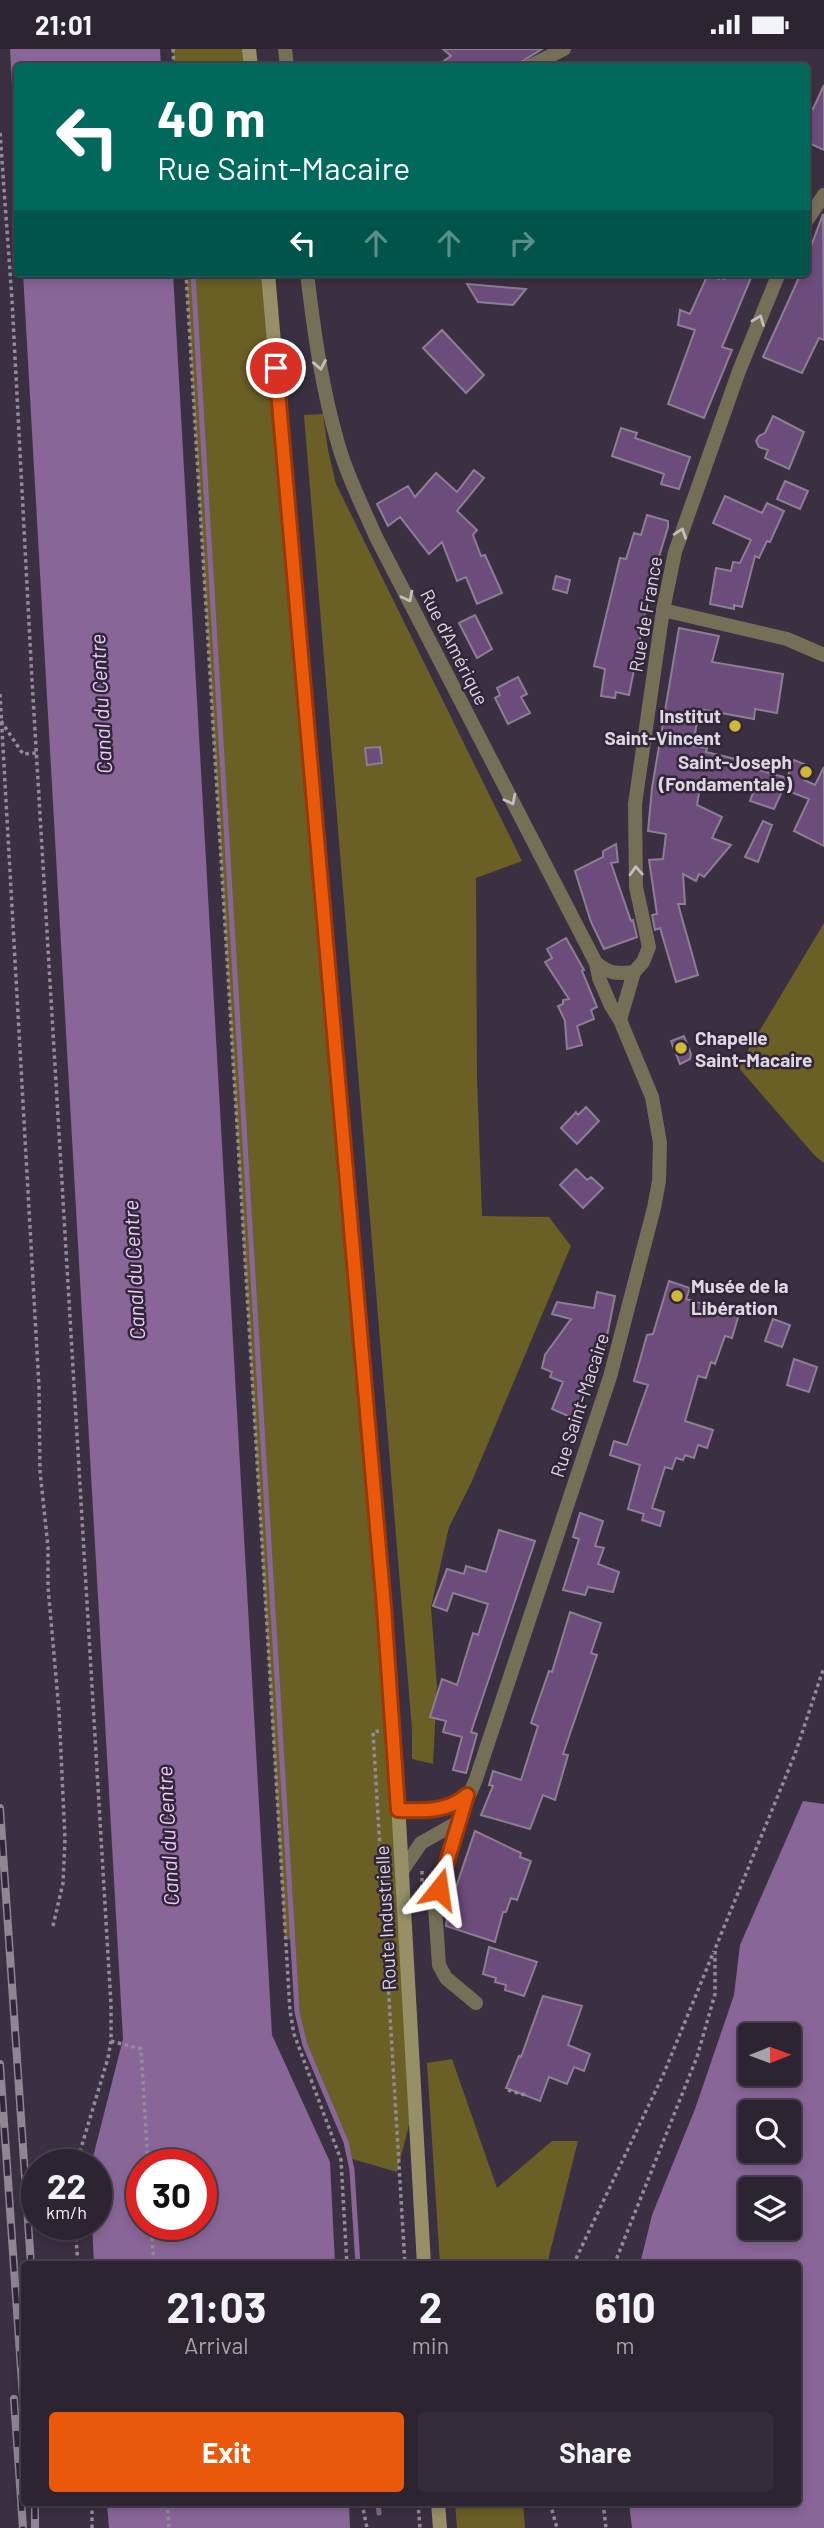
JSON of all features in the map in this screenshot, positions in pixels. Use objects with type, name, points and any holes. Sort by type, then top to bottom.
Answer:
[{"type":"main road","name":"Route Industrielle","points":[[268,277],[382,1582],[402,1871],[424,2261]]},
{"type":"main road","points":[[438,2506],[440,2528]]},
{"type":"street","points":[[536,63],[564,49]]},
{"type":"street","points":[[810,216],[824,195]]},
{"type":"street","name":"Rue d'Amérique","points":[[308,277],[319,366],[339,447],[350,478],[376,537],[596,963],[599,978],[620,1020]]},
{"type":"street","name":"Rue de France","points":[[620,1020],[634,972],[649,947],[636,887],[635,804],[663,610],[675,552],[755,330],[777,277]]},
{"type":"street","points":[[663,610],[787,639],[824,655]]},
{"type":"street","points":[[596,963],[608,973],[634,972]]},
{"type":"street","name":"Rue Saint-Macaire","points":[[476,2003],[446,1978],[439,1965],[435,1906],[458,1822],[467,1795],[476,1779],[610,1377],[654,1208],[660,1156],[657,1118],[652,1097],[620,1020]]},
{"type":"street","points":[[398,1810],[437,1810],[456,1804],[467,1795]]},
{"type":"street","points":[[402,1871],[421,1843],[458,1822]]},
{"type":"path","points":[[0,133],[111,2005],[111,2041],[81,2149]]},
{"type":"path","points":[[187,277],[290,2011],[293,2034],[341,2160],[347,2261]]},
{"type":"path","points":[[0,694],[38,1375],[40,1471],[48,1547],[50,1623],[59,1711],[65,1839],[62,1884],[53,1926]]},
{"type":"path","points":[[1,720],[23,754],[37,753]]},
{"type":"path","points":[[575,2261],[664,2073],[765,1830],[824,1667]]},
{"type":"path","points":[[373,1732],[405,2261]]},
{"type":"path","points":[[616,2261],[697,2057],[715,1994],[715,1949]]},
{"type":"path","points":[[111,2041],[141,2049],[147,2149]]},
{"type":"path","points":[[508,2090],[525,2095]]},
{"type":"path","points":[[76,2240],[78,2261]]},
{"type":"path","points":[[152,2240],[154,2261]]},
{"type":"path","points":[[92,2506],[92,2528]]},
{"type":"path","points":[[167,2506],[169,2528]]},
{"type":"path","points":[[363,2506],[367,2528]]},
{"type":"path","points":[[418,2506],[420,2528]]},
{"type":"path","points":[[551,2506],[557,2528]]},
{"type":"path","points":[[603,2506],[606,2528]]},
{"type":"shaded area","points":[[173,49],[249,49],[251,63],[174,63]]},
{"type":"shaded area","points":[[186,277],[268,277],[358,1321],[415,2102],[397,2172],[349,2158],[333,2110],[305,2045],[297,2012],[292,1940],[285,1939]]},
{"type":"shaded area","points":[[323,414],[336,484],[522,861],[476,878],[477,1079],[482,1216],[549,1217],[571,1246],[472,1481],[449,1527],[431,1607],[437,1687],[433,1764],[412,1759],[412,1730],[304,415]]},
{"type":"shaded area","points":[[824,923],[824,1163],[738,1067]]},
{"type":"shaded area","points":[[452,2059],[497,2188],[552,2141],[578,2141],[548,2261],[440,2261],[427,2063]]},
{"type":"shaded area","points":[[455,2506],[523,2506],[525,2528],[457,2528]]},
{"type":"water","points":[[10,49],[160,49],[161,63],[14,63],[14,123]]},
{"type":"water","name":"Canal du Centre","points":[[23,277],[173,277],[272,2035],[330,2162],[335,2261],[94,2261],[93,2240],[112,2240],[112,2149],[95,2149],[123,2039]]},
{"type":"water","points":[[803,1801],[824,1804],[824,2528],[632,2528],[629,2506],[801,2506],[801,2261],[641,2261],[652,2215],[695,2109],[734,1995],[740,1945]]},
{"type":"water","points":[[107,2506],[349,2506],[350,2528],[109,2528]]},
{"type":"building","points":[[443,49],[542,49],[519,63],[441,63],[451,56]]},
{"type":"building","points":[[824,85],[824,150],[810,143],[810,108],[813,109]]},
{"type":"building","points":[[823,214],[824,340],[819,338],[802,373],[763,357],[799,277],[810,277],[810,249]]},
{"type":"building","points":[[707,277],[751,277],[722,347],[732,350],[704,418],[668,404],[695,330],[678,325],[680,310],[690,314]]},
{"type":"building","points":[[467,284],[526,289],[513,305],[478,302]]},
{"type":"building","points":[[442,330],[484,375],[466,393],[423,348]]},
{"type":"building","points":[[773,416],[804,432],[789,469],[765,458],[768,450],[759,447],[756,441],[765,433]]},
{"type":"building","points":[[621,428],[637,433],[635,438],[690,457],[679,489],[661,484],[664,474],[612,456]]},
{"type":"building","points":[[474,470],[484,478],[457,511],[477,530],[473,535],[481,556],[485,555],[502,593],[477,604],[466,577],[457,581],[442,542],[429,554],[400,517],[388,526],[377,504],[408,486],[415,497],[436,473],[457,492]]},
{"type":"building","points":[[785,481],[808,491],[800,509],[777,499]]},
{"type":"building","points":[[725,496],[762,513],[767,503],[784,511],[770,542],[767,541],[759,558],[755,556],[742,607],[734,605],[734,609],[710,604],[716,568],[731,571],[733,562],[740,563],[751,540],[713,523]]},
{"type":"building","points":[[647,515],[668,521],[668,527],[651,583],[629,695],[616,692],[615,698],[601,696],[605,669],[594,666],[620,558],[626,559],[634,533],[641,535]]},
{"type":"building","points":[[556,576],[570,580],[567,593],[553,589]]},
{"type":"building","points":[[475,615],[492,649],[477,658],[459,623]]},
{"type":"building","points":[[679,628],[719,636],[712,662],[783,674],[777,713],[755,709],[754,719],[699,709],[693,746],[707,748],[706,752],[761,765],[759,770],[787,778],[794,760],[809,766],[804,780],[815,785],[824,767],[824,846],[794,831],[809,799],[783,789],[774,809],[750,801],[755,788],[701,781],[697,805],[722,817],[712,838],[731,845],[704,877],[699,874],[696,881],[683,874],[685,904],[678,904],[698,975],[676,982],[660,928],[655,930],[652,915],[657,914],[649,860],[663,859],[666,834],[648,831],[652,788]]},
{"type":"building","points":[[518,677],[527,694],[521,697],[530,713],[508,724],[495,698],[500,695],[497,688]]},
{"type":"building","points":[[380,747],[382,763],[367,765],[365,748]]},
{"type":"building","points":[[763,821],[772,825],[758,862],[745,857]]},
{"type":"building","points":[[616,844],[618,862],[611,863],[637,937],[604,949],[591,922],[575,871],[603,857],[603,851]]},
{"type":"building","points":[[566,938],[584,970],[582,971],[597,1007],[591,1010],[594,1019],[577,1026],[582,1045],[567,1049],[565,1021],[558,1006],[563,1004],[563,1000],[569,999],[545,962],[552,958],[547,949]]},
{"type":"building","points":[[684,1036],[691,1054],[690,1059],[680,1064],[671,1041]]},
{"type":"building","points":[[586,1107],[599,1121],[577,1144],[561,1128],[576,1112],[578,1115]]},
{"type":"building","points":[[576,1169],[587,1180],[591,1177],[603,1188],[583,1208],[560,1185]]},
{"type":"building","points":[[669,1281],[690,1288],[686,1299],[739,1314],[732,1338],[725,1336],[715,1364],[711,1362],[706,1378],[698,1376],[685,1421],[713,1430],[707,1448],[698,1445],[694,1458],[685,1455],[683,1460],[676,1458],[672,1469],[665,1467],[652,1508],[664,1512],[660,1526],[642,1520],[644,1514],[628,1509],[640,1465],[610,1455],[614,1441],[627,1445],[648,1385],[634,1381],[647,1335],[653,1334]]},
{"type":"building","points":[[597,1292],[615,1296],[604,1351],[600,1350],[595,1370],[575,1419],[552,1409],[563,1382],[550,1377],[552,1372],[542,1368],[545,1355],[571,1319],[552,1314],[557,1302],[594,1308]]},
{"type":"building","points":[[773,1319],[790,1325],[782,1347],[765,1341]]},
{"type":"building","points":[[794,1359],[817,1367],[809,1392],[787,1385]]},
{"type":"building","points":[[580,1513],[603,1521],[595,1546],[604,1548],[598,1564],[619,1572],[613,1592],[588,1587],[585,1595],[563,1590],[579,1539],[573,1537]]},
{"type":"building","points":[[499,1530],[535,1541],[471,1732],[477,1734],[466,1773],[453,1770],[462,1737],[443,1732],[446,1721],[430,1717],[442,1679],[457,1685],[473,1633],[478,1635],[488,1604],[453,1593],[447,1611],[433,1606],[447,1569],[464,1574],[466,1566],[486,1572]]},
{"type":"building","points":[[570,1612],[601,1623],[591,1653],[597,1655],[563,1754],[568,1755],[555,1800],[543,1795],[530,1829],[481,1815],[493,1786],[489,1785],[493,1771],[521,1780],[538,1726],[531,1723],[549,1671],[552,1672]]},
{"type":"building","points":[[475,1831],[521,1853],[520,1857],[531,1861],[517,1900],[511,1898],[506,1912],[503,1912],[495,1942],[446,1926],[448,1911]]},
{"type":"building","points":[[489,1947],[537,1962],[524,1996],[505,1990],[506,1985],[483,1974]]},
{"type":"building","points":[[543,1996],[582,2006],[568,2045],[590,2054],[584,2071],[574,2067],[567,2084],[549,2077],[540,2101],[506,2088],[519,2056],[521,2057]]},
{"type":"waterway","points":[[193,277],[297,2012],[305,2045],[346,2142],[352,2170],[358,2261]]},
{"type":"waterway","points":[[378,2506],[379,2513]]},
{"type":"railway","points":[[0,1808],[31,2261]]},
{"type":"railway","points":[[0,2064],[21,2369]]},
{"type":"railway","points":[[14,2399],[21,2499]]},
{"type":"railway","points":[[21,2506],[23,2528]]},
{"type":"railway","points":[[35,2506],[35,2528]]},
{"type":"place","name":"Institut Saint-Vincent","points":[[735,726]]},
{"type":"place","name":"Saint-Joseph (Fondamentale)","points":[[806,772]]},
{"type":"place","name":"Chapelle Saint-Macaire","points":[[681,1048]]},
{"type":"place","name":"Musée de la Libération","points":[[677,1296]]},
{"type":"route","points":[[276,368],[384,1607],[398,1810],[437,1810],[456,1804],[467,1795],[439,1889]]}]
